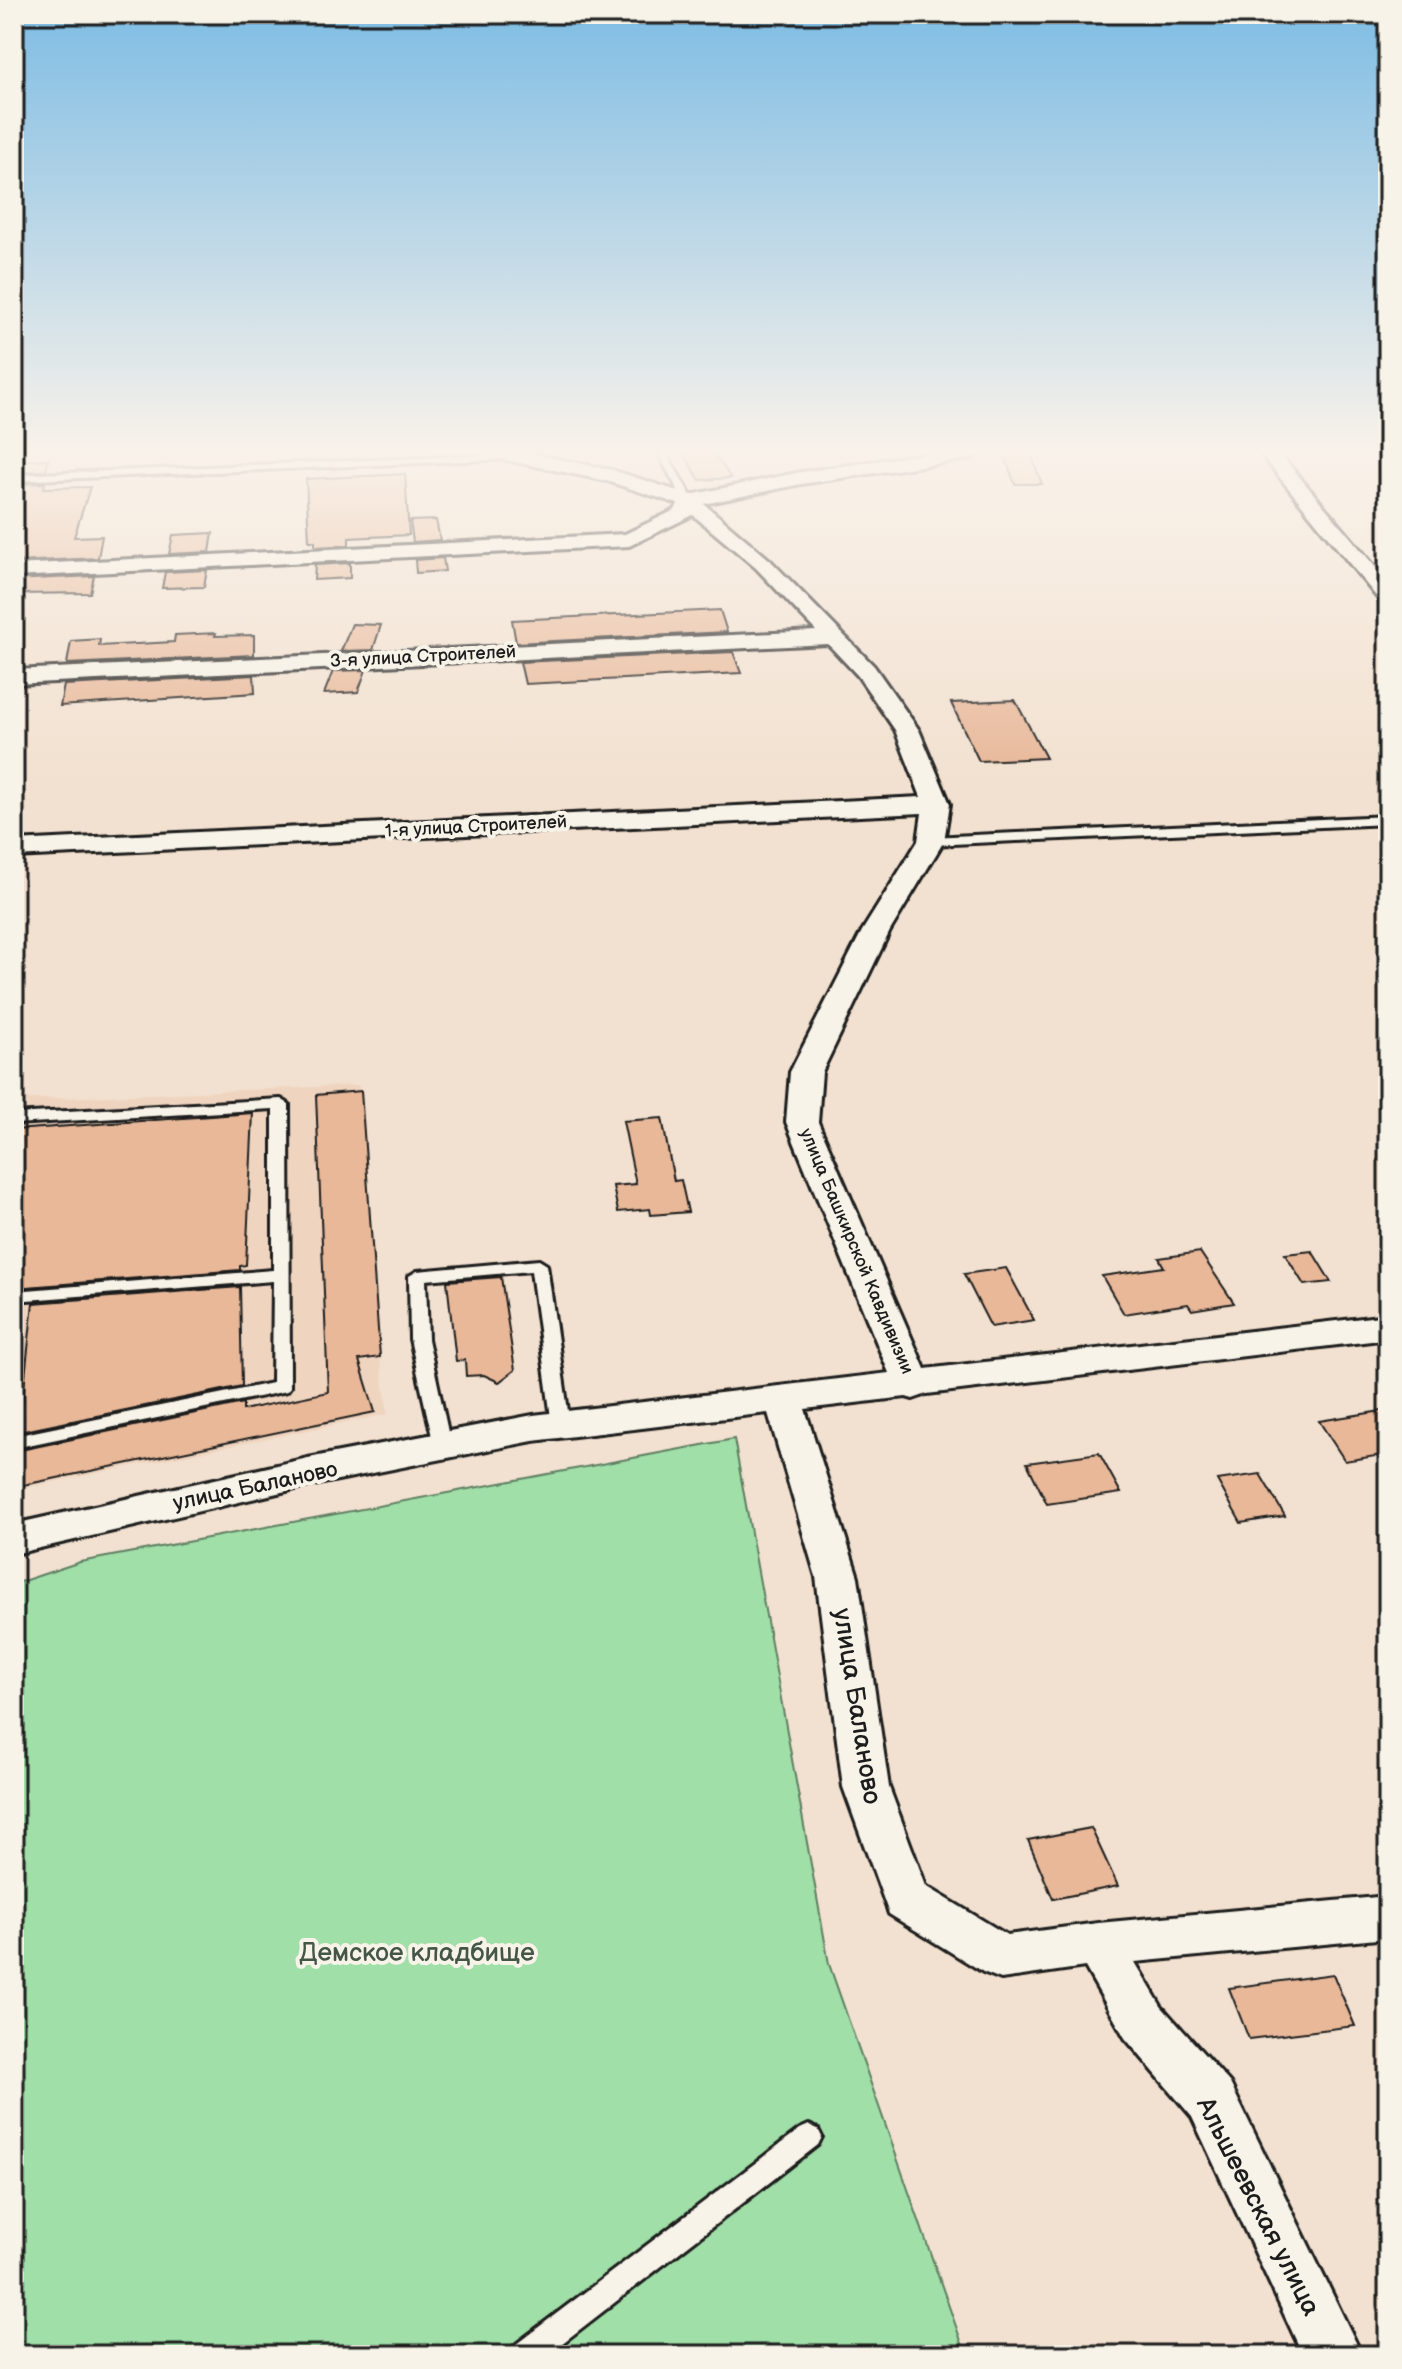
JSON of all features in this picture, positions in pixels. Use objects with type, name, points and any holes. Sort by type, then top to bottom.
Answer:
[{"type":"street","points":[[14,571],[261,559]]},
{"type":"street","points":[[757,559],[866,671],[907,730],[937,804]]},
{"type":"street","points":[[1357,559],[1388,596]]},
{"type":"street","name":"3-я улица Строителей","points":[[14,677],[833,637]]},
{"type":"street","name":"улица Башкирской Кавдивизии","points":[[913,1386],[802,1122],[806,1072],[876,931],[931,841],[937,804]]},
{"type":"street","name":"1-я улица Строителей","points":[[14,849],[937,804]]},
{"type":"street","name":"улица Баланово","points":[[14,1539],[308,1472],[561,1425],[913,1386],[1388,1327]]},
{"type":"street","name":"улица Баланово","points":[[783,1400],[837,1577],[866,1787],[906,1899],[1001,1957],[1098,1944],[1388,1917]]},
{"type":"street","name":"Альшеевская улица","points":[[1098,1944],[1143,2022],[1211,2100],[1333,2355]]},
{"type":"lane","points":[[931,841],[1388,820]]},
{"type":"lane","points":[[14,1119],[281,1104],[281,1387],[14,1442]]},
{"type":"lane","points":[[442,1446],[419,1339],[417,1276],[539,1265],[561,1425]]},
{"type":"lane","points":[[14,1296],[281,1275]]},
{"type":"lane","points":[[525,2355],[809,2137]]},
{"type":"shaded area","points":[[358,1085],[361,1091],[380,1357],[388,1414],[14,1490],[14,1100]]},
{"type":"green space","name":"Демское кладбище","points":[[734,1439],[829,1964],[966,2355],[14,2355],[14,1584],[80,1562]]},
{"type":"building","points":[[14,559],[86,559],[14,562]]},
{"type":"building","points":[[443,559],[445,571],[416,573],[415,560]]},
{"type":"building","points":[[350,563],[350,578],[314,580],[315,565]]},
{"type":"building","points":[[207,570],[204,587],[162,588],[165,572]]},
{"type":"building","points":[[94,576],[90,593],[14,594],[14,580]]},
{"type":"building","points":[[720,610],[727,632],[516,643],[512,620]]},
{"type":"building","points":[[352,624],[381,625],[373,650],[341,651]]},
{"type":"building","points":[[216,633],[215,636],[254,635],[254,655],[67,664],[71,641],[100,639],[99,646],[174,642],[175,635]]},
{"type":"building","points":[[733,652],[741,673],[525,684],[520,662]]},
{"type":"building","points":[[366,670],[358,692],[324,694],[333,671]]},
{"type":"building","points":[[254,675],[255,693],[60,706],[64,685]]},
{"type":"building","points":[[1015,700],[1046,758],[979,761],[951,703]]},
{"type":"building","points":[[361,1091],[380,1357],[359,1360],[375,1412],[14,1487],[16,1451],[243,1403],[243,1410],[328,1392],[316,1095]]},
{"type":"building","points":[[253,1113],[246,1265],[240,1266],[240,1270],[14,1288],[14,1130]]},
{"type":"building","points":[[662,1118],[674,1181],[681,1180],[688,1212],[651,1215],[650,1209],[618,1212],[613,1186],[636,1184],[623,1121]]},
{"type":"building","points":[[1312,1251],[1331,1282],[1304,1285],[1285,1254]]},
{"type":"building","points":[[1200,1252],[1234,1303],[1192,1310],[1188,1304],[1124,1314],[1102,1276],[1164,1267],[1159,1258]]},
{"type":"building","points":[[1006,1268],[1034,1320],[991,1327],[964,1274]]},
{"type":"building","points":[[501,1277],[515,1370],[499,1382],[484,1375],[466,1376],[465,1360],[456,1361],[447,1281]]},
{"type":"building","points":[[240,1287],[242,1386],[19,1432],[33,1303]]},
{"type":"building","points":[[1388,1410],[1388,1454],[1345,1461],[1319,1421]]},
{"type":"building","points":[[1099,1453],[1121,1493],[1047,1504],[1027,1463]]},
{"type":"building","points":[[1260,1474],[1285,1516],[1241,1523],[1217,1480]]},
{"type":"building","points":[[1091,1828],[1118,1886],[1053,1899],[1028,1840]]},
{"type":"building","points":[[1333,1974],[1355,2026],[1249,2039],[1229,1988]]}]
